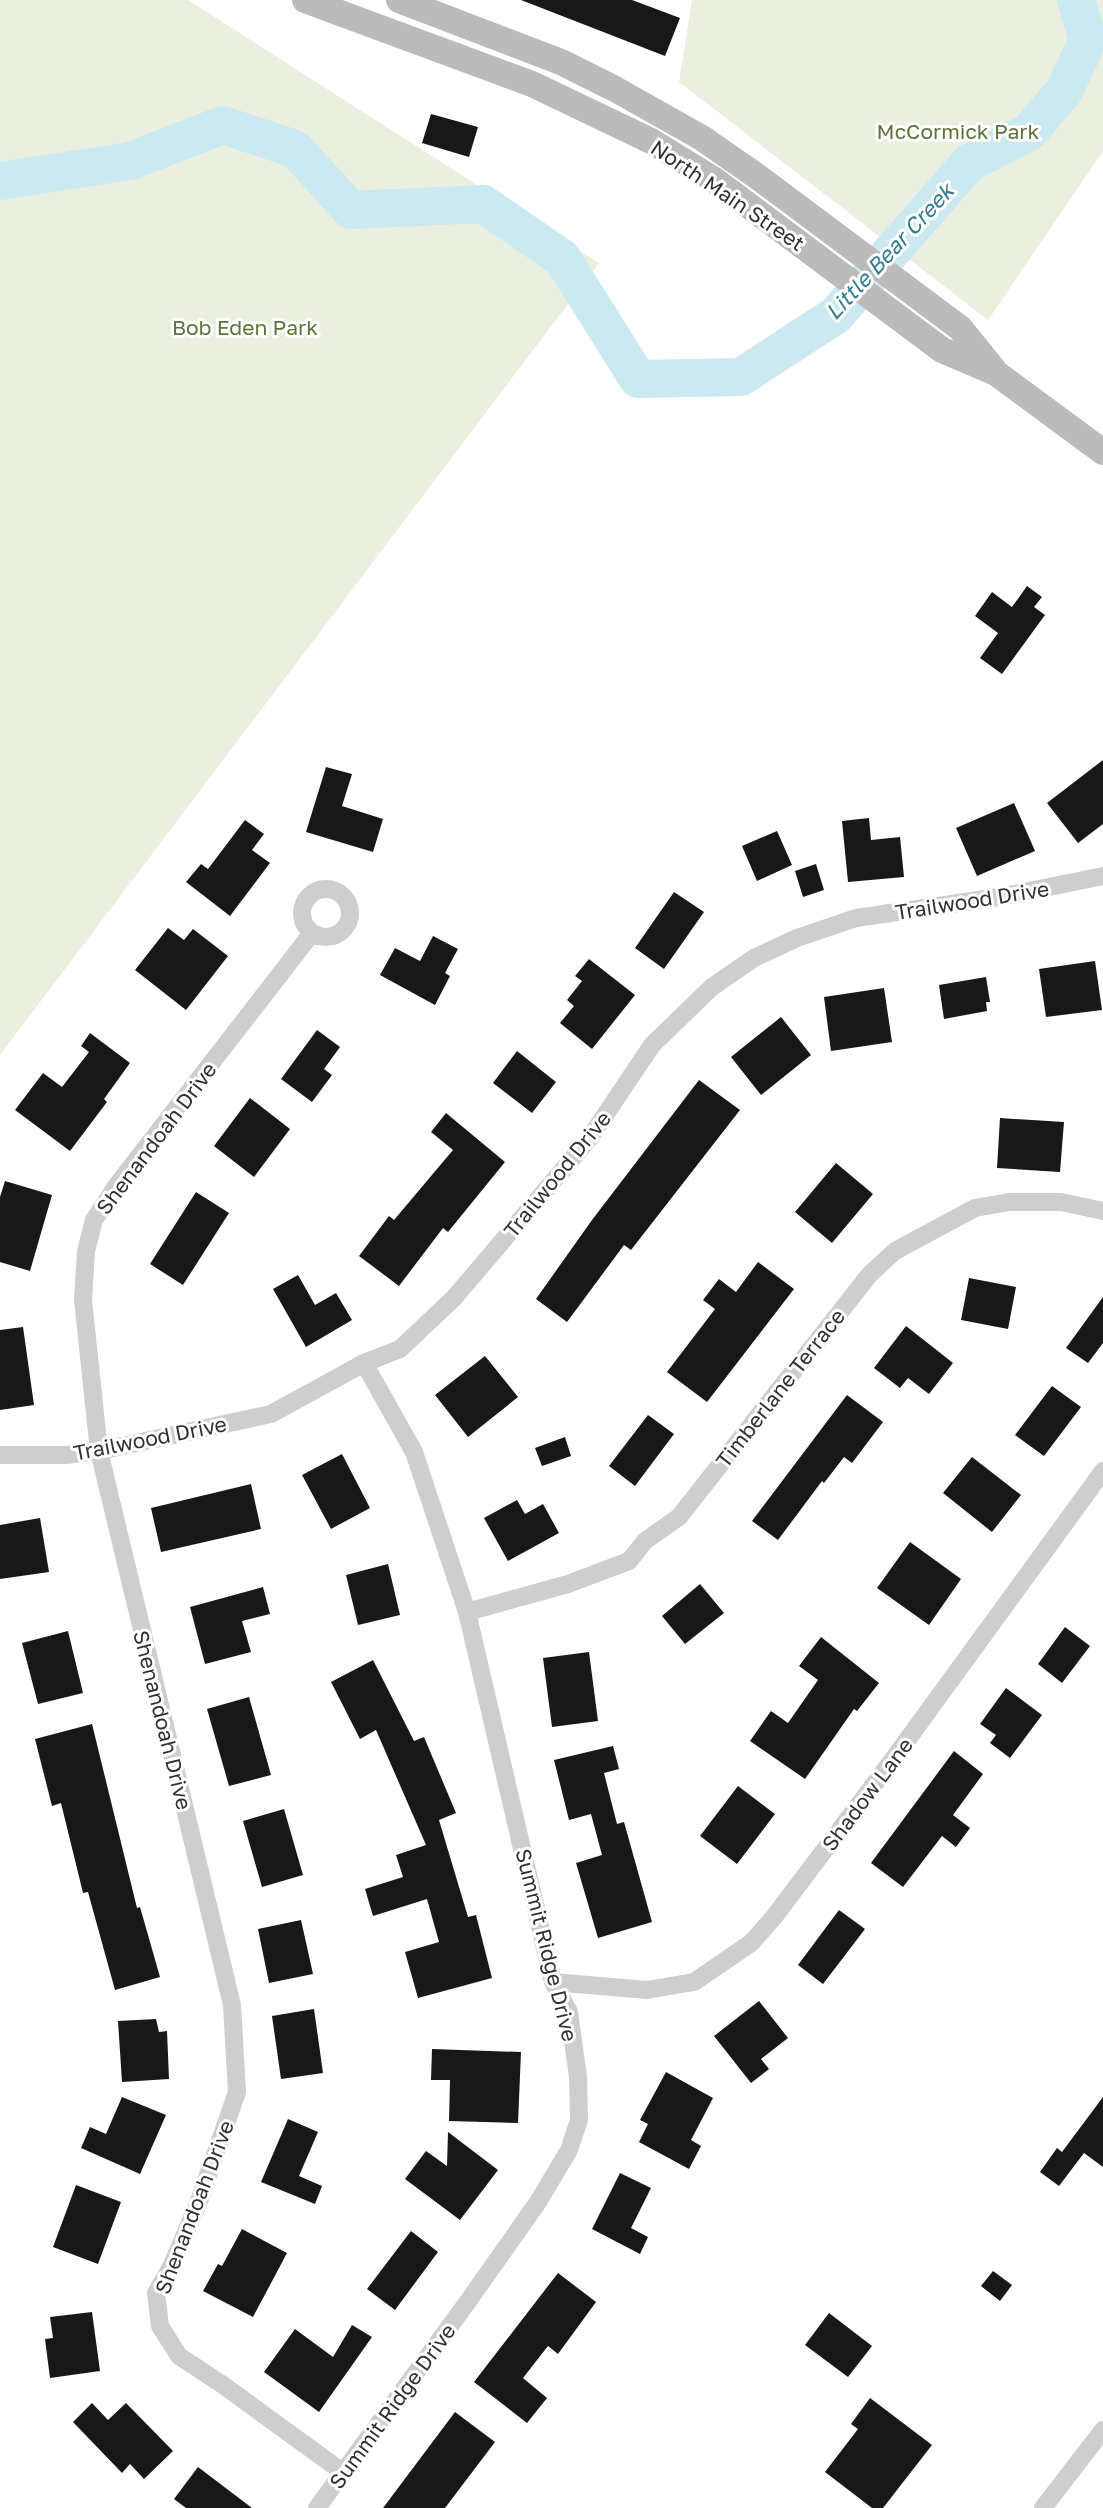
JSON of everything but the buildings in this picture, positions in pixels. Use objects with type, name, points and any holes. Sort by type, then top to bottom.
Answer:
[{"type":"main road","name":"North Main Street","points":[[305,0],[532,84],[651,141],[714,179],[942,350],[996,373],[1103,452]]},
{"type":"main road","name":"North Main Street","points":[[399,0],[561,62],[615,89],[702,138],[960,328],[996,373]]},
{"type":"street","name":"Trailwood Drive","points":[[0,1455],[66,1455],[99,1451],[271,1414],[364,1363],[400,1349],[454,1298],[590,1139],[652,1045],[712,987],[754,958],[797,938],[856,918],[999,897],[1103,876]]},
{"type":"street","name":"Shenandoah Drive","points":[[312,933],[117,1185],[94,1220],[86,1251],[83,1300],[99,1451],[232,2005],[237,2092],[198,2204],[171,2268],[156,2293],[160,2326],[179,2356],[344,2473]]},
{"type":"street","name":"Timberlane Terrace","points":[[467,1612],[568,1584],[629,1561],[645,1541],[679,1517],[870,1274],[895,1251],[975,1208],[1009,1202],[1062,1202],[1103,1211]]},
{"type":"street","name":"Summit Ridge Drive","points":[[317,2508],[538,2202],[569,2150],[579,2120],[578,2077],[569,2012],[553,1982],[467,1612],[414,1452],[364,1363]]},
{"type":"street","name":"Shadow Lane","points":[[553,1982],[647,1990],[694,1982],[751,1943],[774,1917],[880,1777],[1103,1471]]},
{"type":"street","points":[[1043,2508],[1103,2430]]},
{"type":"green space","name":"Bob Eden Park","points":[[0,0],[188,0],[599,263],[0,1055]]},
{"type":"green space","name":"McCormick Park","points":[[692,0],[1103,0],[1103,151],[988,320],[679,82]]},
{"type":"waterway","name":"Little Bear Creek","points":[[0,181],[130,161],[223,125],[295,149],[351,210],[483,204],[562,258],[638,379],[741,377],[836,315],[969,163],[1029,132],[1064,91],[1088,40],[1076,0]]}]
